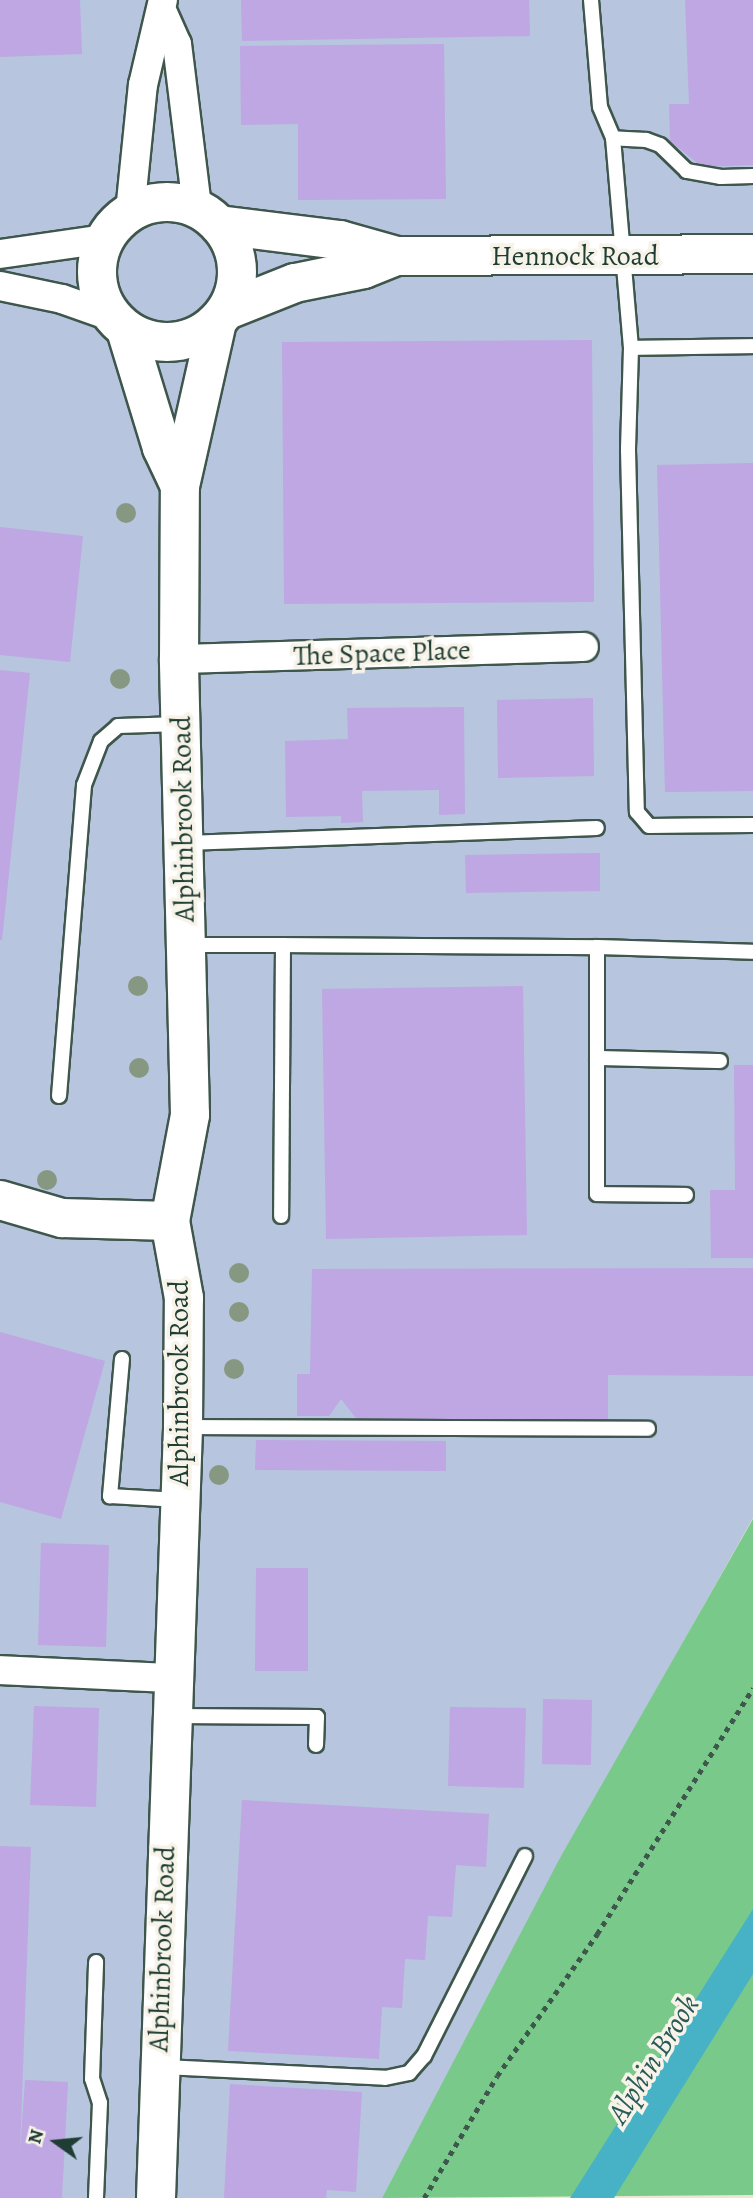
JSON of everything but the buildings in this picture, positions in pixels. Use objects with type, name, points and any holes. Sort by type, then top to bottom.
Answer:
[{"type":"main road","points":[[164,202],[208,216],[236,257],[238,275],[222,316],[183,341],[163,343],[119,324],[98,288],[96,271],[104,239],[130,212],[164,202]]},
{"type":"main road","name":"Hennock Road","points":[[208,216],[340,240],[397,256],[622,257],[753,254]]},
{"type":"main road","name":"Hennock Road","points":[[222,316],[295,283],[364,269],[397,256]]},
{"type":"main road","name":"Alphinbrook Road","points":[[156,2198],[171,1678],[183,1427],[184,1298],[170,1221],[190,1115],[181,724],[180,486],[222,316]]},
{"type":"main road","name":"Alphinbrook Road","points":[[119,324],[162,448],[180,486]]},
{"type":"main road","points":[[0,1200],[62,1218],[170,1221]]},
{"type":"street","points":[[130,212],[148,53],[163,6]]},
{"type":"street","points":[[163,6],[177,44],[208,216]]},
{"type":"street","points":[[0,254],[104,239]]},
{"type":"street","points":[[0,286],[62,299],[119,324]]},
{"type":"street","name":"The Space Place","points":[[180,659],[584,647]]},
{"type":"street","points":[[0,1670],[171,1678]]},
{"type":"lane","points":[[591,0],[600,107],[614,138],[631,348],[628,450],[637,812],[649,826],[753,825]]},
{"type":"lane","points":[[614,138],[646,139],[660,145],[687,171],[720,177],[753,176]]},
{"type":"lane","points":[[631,348],[753,346]]},
{"type":"lane","points":[[59,1096],[85,785],[101,741],[118,726],[181,724]]},
{"type":"lane","points":[[183,843],[597,828]]},
{"type":"lane","points":[[185,945],[597,947],[753,951]]},
{"type":"lane","points":[[281,1216],[284,945]]},
{"type":"lane","points":[[597,947],[597,1194],[686,1195]]},
{"type":"lane","points":[[597,1058],[720,1061]]},
{"type":"lane","points":[[122,1359],[110,1496],[180,1500]]},
{"type":"lane","points":[[183,1427],[648,1429]]},
{"type":"lane","points":[[170,1716],[317,1717],[316,1745]]},
{"type":"lane","points":[[159,2066],[385,2078],[409,2073],[424,2056],[525,1856]]},
{"type":"lane","points":[[96,1962],[92,2079],[100,2103],[96,2198]]},
{"type":"path","points":[[424,2198],[497,2076],[597,1934],[753,1688]]},
{"type":"shaded area","points":[[0,0],[753,0],[753,1518],[575,1834],[382,2198],[0,2198]]},
{"type":"green space","points":[[753,1519],[753,2195],[382,2198],[560,1858]]},
{"type":"water","points":[[753,1909],[753,1974],[614,2198],[570,2198]]},
{"type":"water label","name":"Alphin Brook","points":[[653,2059]]}]
